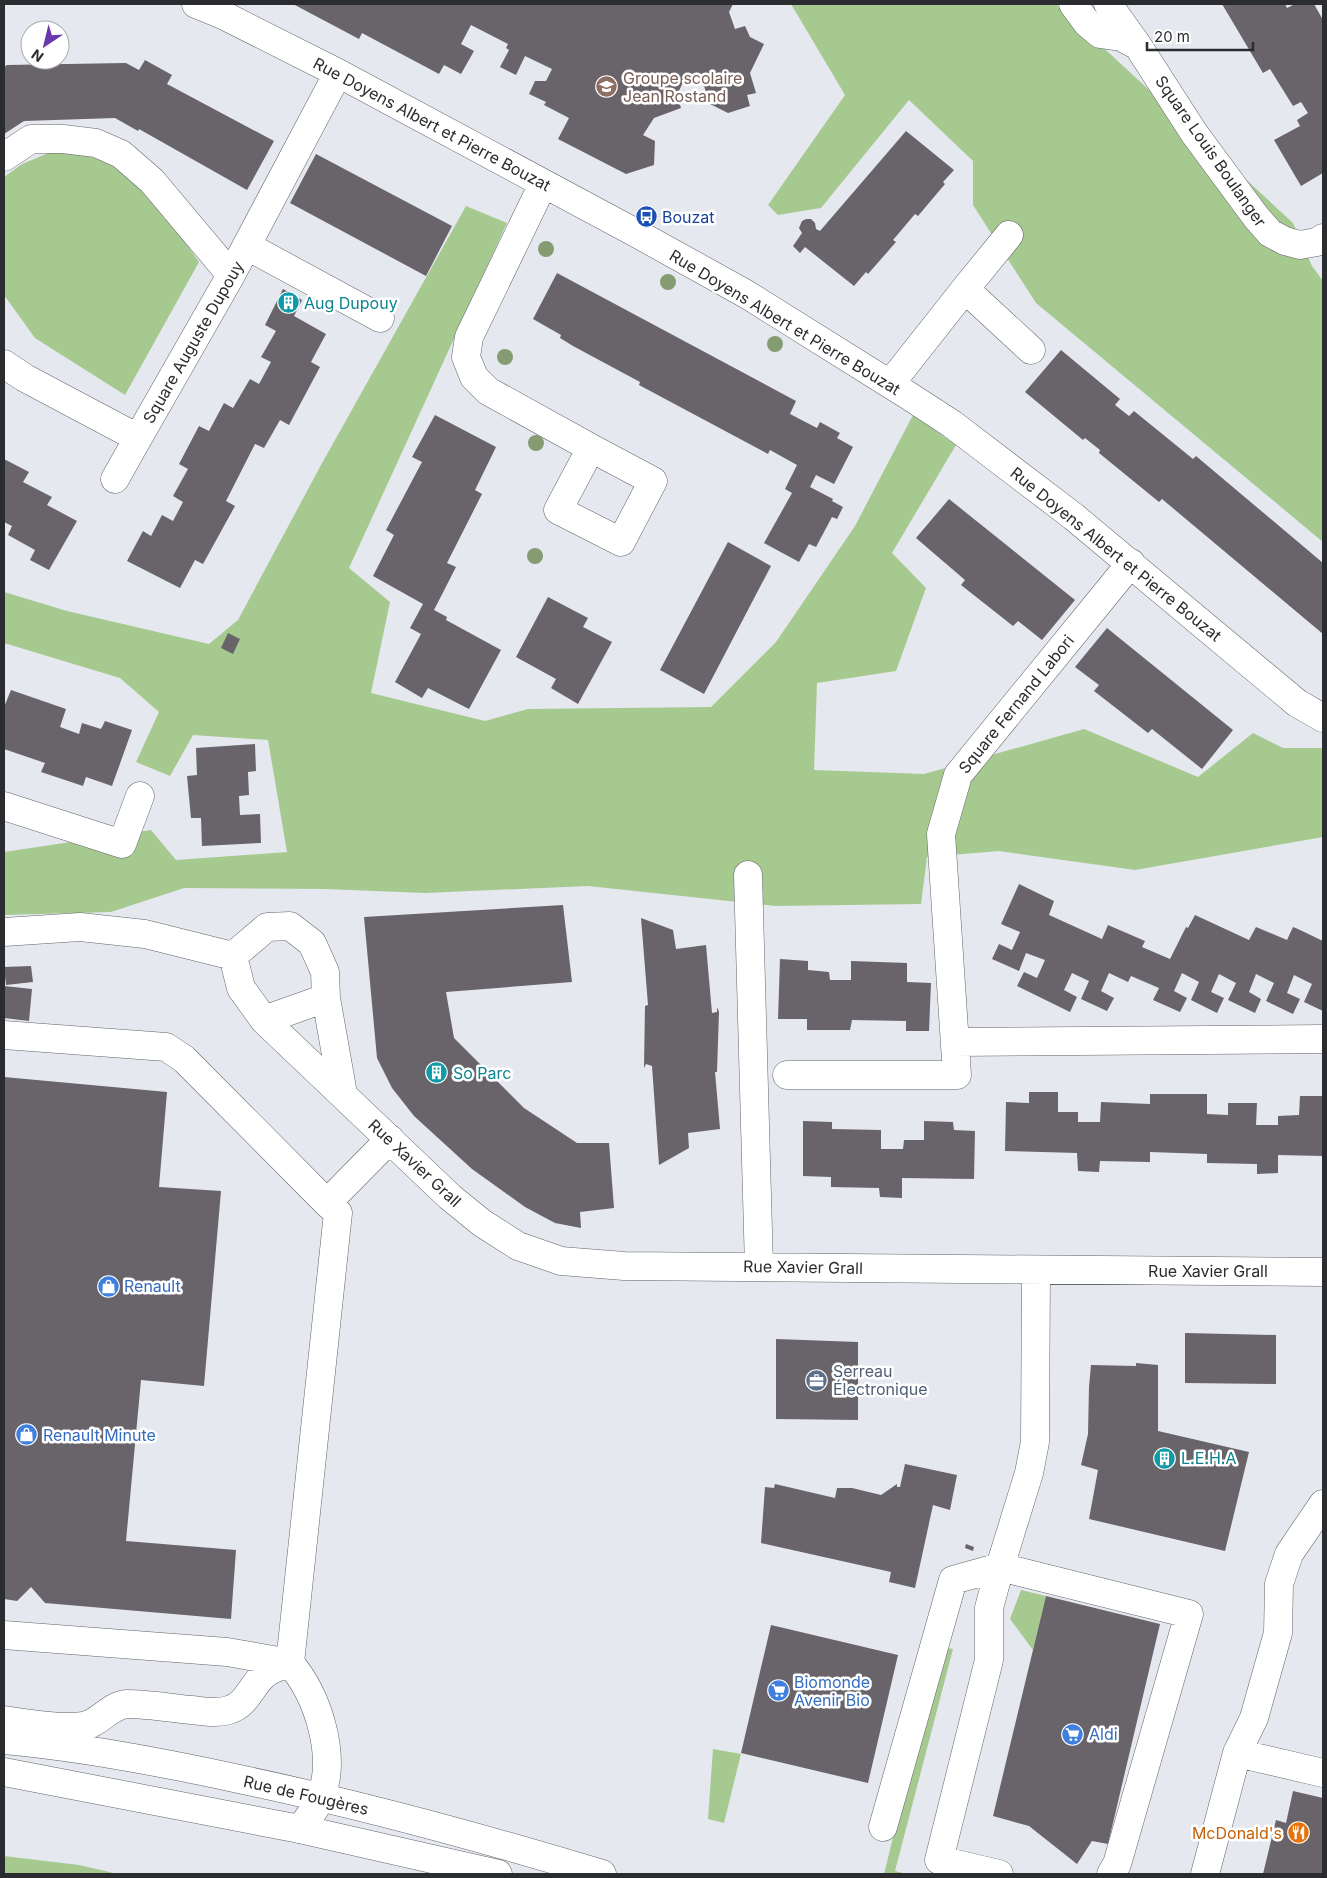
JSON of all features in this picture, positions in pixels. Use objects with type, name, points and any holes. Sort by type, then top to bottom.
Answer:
[{"type":"street","name":"Rue Doyens Albert et Pierre Bouzat","points":[[196,4],[223,15],[338,73],[636,233],[746,294],[890,384],[952,424],[1074,517],[1298,703],[1323,718]]},
{"type":"street","points":[[1073,4],[1087,23],[1100,34],[1121,37],[1138,46]]},
{"type":"street","name":"Square Louis Boulanger","points":[[1108,4],[1138,46],[1194,133],[1270,233],[1285,241],[1300,244],[1317,242],[1323,238]]},
{"type":"street","name":"Square Auguste Dupouy","points":[[116,478],[247,246],[338,73]]},
{"type":"street","points":[[4,157],[32,139],[63,139],[96,144],[121,154],[152,181],[231,275]]},
{"type":"street","points":[[543,184],[469,337],[466,357],[474,377],[488,392],[591,448]]},
{"type":"street","points":[[890,384],[964,289],[1010,235]]},
{"type":"street","name":"Square Auguste Dupouy","points":[[247,246],[380,318]]},
{"type":"street","points":[[964,289],[1031,350]]},
{"type":"street","name":"Square Auguste Dupouy","points":[[4,364],[25,378],[138,438]]},
{"type":"street","name":"Square Fernand Labori","points":[[786,1075],[957,1076],[941,834],[958,775],[1131,563]]},
{"type":"street","points":[[4,806],[122,844],[140,796]]},
{"type":"street","points":[[748,875],[757,1239],[760,1267]]},
{"type":"street","points":[[4,932],[80,927],[145,934],[233,956],[267,927],[290,926],[312,942],[325,972],[326,998],[342,1094]]},
{"type":"street","name":"Rue Xavier Grall","points":[[233,956],[241,988],[264,1020],[450,1197],[482,1223],[518,1246],[562,1261],[624,1266],[1323,1272]]},
{"type":"street","points":[[264,1020],[326,998]]},
{"type":"street","points":[[4,1035],[166,1047],[184,1059],[338,1213],[290,1663]]},
{"type":"street","points":[[955,1042],[1323,1039]]},
{"type":"street","points":[[327,1203],[390,1138]]},
{"type":"street","points":[[1000,1874],[939,1860],[989,1660],[989,1608],[1029,1473],[1035,1442],[1036,1270]]},
{"type":"street","points":[[1206,1874],[1237,1753],[1254,1718],[1278,1633],[1279,1584],[1281,1576],[1289,1554],[1323,1504]]},
{"type":"street","points":[[883,1827],[953,1580],[1000,1567],[1189,1614],[1117,1864],[1111,1874]]},
{"type":"street","points":[[4,1635],[227,1652],[290,1663],[301,1676],[310,1695],[325,1738],[328,1763],[321,1797],[300,1829]]},
{"type":"street","points":[[4,1720],[64,1726],[86,1725],[123,1704],[140,1704],[213,1712],[228,1711],[245,1700],[266,1673],[290,1663]]},
{"type":"street","name":"Rue de Fougères","points":[[4,1740],[92,1750],[151,1760],[321,1797],[526,1851],[602,1874]]},
{"type":"street","points":[[1237,1753],[1323,1773]]},
{"type":"street","points":[[4,1772],[300,1829],[498,1874]]},
{"type":"green space","points":[[791,4],[1056,4],[1293,223],[1312,266],[1323,281],[1323,542],[1036,303],[973,205],[973,161],[909,100],[821,208],[778,215],[768,205],[845,95]]},
{"type":"green space","points":[[51,152],[76,152],[104,161],[133,178],[155,200],[199,262],[125,395],[35,338],[4,295],[4,177],[22,164]]},
{"type":"green space","points":[[466,206],[507,223],[349,568],[390,602],[371,693],[485,721],[528,709],[711,707],[776,642],[855,526],[913,415],[956,445],[892,553],[926,588],[896,671],[817,683],[814,770],[924,774],[1084,729],[1198,777],[1253,733],[1283,748],[1323,748],[1323,837],[1135,870],[999,851],[927,857],[921,904],[775,906],[588,886],[425,893],[325,889],[184,888],[111,912],[4,915],[4,852],[151,830],[176,860],[287,852],[268,740],[193,735],[170,776],[136,762],[159,712],[120,678],[4,643],[4,592],[67,611],[209,644],[238,620],[321,465]]},
{"type":"green space","points":[[1021,1590],[1046,1596],[1033,1650],[1010,1619]]},
{"type":"green space","points":[[947,1648],[953,1649],[895,1871],[907,1874],[884,1874],[900,1809]]},
{"type":"green space","points":[[713,1749],[741,1754],[724,1823],[708,1819]]},
{"type":"green space","points":[[4,1856],[79,1865],[118,1874],[4,1874]]},
{"type":"building","name":"Groupe scolaire Jean Rostand","points":[[293,4],[733,4],[729,12],[735,29],[745,26],[750,37],[764,44],[750,73],[756,93],[747,95],[750,106],[728,113],[710,104],[700,74],[685,78],[677,95],[681,108],[654,118],[643,135],[655,141],[654,165],[626,174],[558,139],[569,118],[544,105],[546,102],[529,94],[535,81],[546,81],[552,69],[525,56],[516,75],[500,67],[509,50],[506,48],[508,44],[471,25],[461,44],[474,51],[461,74],[444,65],[439,74],[362,33],[359,39]]},
{"type":"building","points":[[1222,4],[1285,4],[1287,8],[1295,4],[1314,4],[1323,20],[1323,173],[1301,186],[1274,140],[1300,126],[1297,120],[1308,113],[1301,102],[1293,106],[1270,69],[1263,73]]},
{"type":"building","points":[[145,60],[172,75],[167,84],[274,141],[247,190],[139,129],[138,131],[115,118],[24,121],[4,134],[4,67],[7,65],[20,65],[20,70],[70,70],[70,64],[126,63],[139,70]]},
{"type":"building","points":[[906,131],[954,170],[943,182],[945,184],[918,216],[915,214],[893,240],[896,242],[868,274],[866,272],[854,286],[805,247],[800,253],[793,246],[802,233],[799,228],[802,221],[811,219],[815,223],[816,229],[820,231]]},
{"type":"building","points":[[316,154],[452,226],[426,276],[290,203]]},
{"type":"building","points":[[557,273],[796,401],[790,414],[817,428],[820,422],[840,433],[837,438],[853,447],[834,484],[816,475],[810,487],[833,499],[832,501],[843,507],[837,519],[832,517],[816,547],[809,544],[799,562],[764,543],[792,493],[785,489],[797,465],[770,450],[768,454],[639,385],[640,382],[573,346],[560,338],[561,335],[533,319]]},
{"type":"building","points":[[283,289],[302,300],[294,316],[326,334],[311,362],[320,367],[289,425],[280,420],[264,448],[255,444],[226,501],[235,506],[203,564],[195,560],[180,588],[127,561],[143,531],[151,536],[162,515],[173,521],[183,502],[173,496],[188,469],[179,464],[199,426],[209,431],[224,403],[233,408],[250,379],[259,384],[271,362],[261,357],[276,331],[265,325]]},
{"type":"building","points":[[1061,350],[1120,399],[1115,405],[1129,416],[1134,411],[1193,459],[1196,456],[1323,563],[1323,634],[1162,499],[1159,502],[1099,453],[1100,450],[1085,438],[1083,440],[1025,392]]},
{"type":"building","points":[[435,415],[496,447],[475,490],[482,494],[447,563],[456,567],[434,610],[447,617],[446,620],[501,650],[469,709],[428,688],[422,698],[395,682],[421,634],[410,628],[423,604],[373,576],[394,535],[386,530],[422,462],[412,457]]},
{"type":"building","points":[[4,459],[29,472],[23,482],[52,497],[47,505],[77,521],[49,570],[30,560],[35,550],[8,535],[12,526],[4,522]]},
{"type":"building","points":[[949,499],[1075,600],[1042,640],[1018,621],[1013,626],[961,585],[965,580],[916,538]]},
{"type":"building","points":[[728,542],[771,566],[704,694],[660,670]]},
{"type":"building","points":[[548,597],[588,618],[583,627],[612,642],[578,704],[551,688],[556,679],[516,657]]},
{"type":"building","points":[[1107,628],[1233,730],[1202,769],[1152,729],[1148,733],[1094,691],[1099,685],[1075,667]]},
{"type":"building","points":[[228,633],[240,639],[233,654],[221,648]]},
{"type":"building","points":[[11,690],[66,709],[60,727],[79,734],[82,723],[101,729],[105,721],[132,730],[112,786],[86,777],[83,786],[41,772],[45,763],[4,749],[4,707]]},
{"type":"building","points":[[255,744],[256,771],[248,772],[249,795],[239,796],[240,815],[260,814],[261,843],[202,846],[201,818],[191,818],[187,776],[197,775],[196,748]]},
{"type":"building","points":[[1019,884],[1054,901],[1049,915],[1102,939],[1108,925],[1145,941],[1142,947],[1170,959],[1186,927],[1188,928],[1195,915],[1249,940],[1256,927],[1287,940],[1293,927],[1298,929],[1323,941],[1323,1011],[1304,1002],[1312,984],[1294,975],[1287,993],[1300,999],[1293,1014],[1266,1001],[1274,983],[1256,974],[1249,992],[1261,999],[1255,1013],[1228,1000],[1236,983],[1219,974],[1211,992],[1224,998],[1217,1013],[1191,1000],[1199,982],[1182,973],[1174,991],[1187,998],[1180,1012],[1153,1000],[1159,988],[1131,976],[1128,982],[1109,973],[1101,991],[1114,998],[1107,1011],[1081,999],[1089,981],[1072,973],[1064,990],[1077,997],[1070,1012],[1017,986],[1024,972],[1037,978],[1045,960],[1026,953],[1019,971],[992,959],[999,944],[1012,950],[1020,932],[1001,924]]},
{"type":"building","name":"So Parc","points":[[563,905],[572,982],[446,992],[454,1038],[524,1108],[577,1143],[609,1143],[614,1208],[580,1212],[581,1228],[555,1223],[525,1207],[472,1169],[414,1116],[392,1088],[377,1058],[364,917]]},
{"type":"building","points":[[641,918],[673,930],[676,949],[706,945],[712,1013],[717,1012],[717,1007],[719,1012],[717,1072],[715,1072],[720,1129],[688,1133],[689,1148],[659,1165],[652,1066],[646,1064],[644,1068],[645,1006],[648,1005]]},
{"type":"building","points":[[780,959],[808,961],[808,970],[829,972],[830,980],[851,980],[851,961],[907,963],[907,982],[931,983],[929,1031],[906,1031],[906,1021],[852,1020],[850,1030],[807,1030],[807,1019],[778,1019]]},
{"type":"building","points":[[31,966],[33,982],[6,985],[4,967]]},
{"type":"building","points":[[4,986],[32,989],[29,1021],[4,1018]]},
{"type":"building","name":"Renault","points":[[4,1077],[167,1092],[159,1187],[221,1191],[204,1386],[141,1380],[126,1541],[236,1550],[231,1619],[45,1603],[31,1587],[17,1601],[4,1599]]},
{"type":"building","points":[[1029,1092],[1058,1092],[1058,1112],[1078,1112],[1078,1122],[1100,1122],[1101,1102],[1150,1104],[1150,1094],[1207,1094],[1207,1114],[1228,1115],[1228,1103],[1257,1103],[1256,1125],[1278,1125],[1278,1116],[1299,1115],[1300,1096],[1323,1096],[1323,1156],[1278,1155],[1278,1173],[1257,1174],[1257,1164],[1207,1163],[1207,1154],[1150,1152],[1150,1162],[1100,1161],[1099,1172],[1078,1171],[1077,1153],[1005,1151],[1006,1102],[1029,1103]]},
{"type":"building","points":[[803,1121],[832,1122],[832,1129],[881,1130],[881,1149],[903,1149],[904,1140],[924,1140],[924,1121],[953,1122],[954,1130],[975,1131],[974,1179],[902,1178],[902,1198],[880,1197],[879,1188],[831,1187],[831,1177],[803,1176]]},
{"type":"building","points":[[1185,1333],[1276,1335],[1276,1384],[1185,1383]]},
{"type":"building","name":"Serreau Électronique","points":[[776,1339],[858,1342],[858,1420],[776,1419]]},
{"type":"building","name":"L.E.H.A","points":[[1136,1363],[1158,1365],[1158,1431],[1249,1452],[1225,1551],[1089,1519],[1098,1470],[1081,1465],[1088,1434],[1091,1365],[1136,1366]]},
{"type":"building","points":[[905,1464],[957,1475],[950,1510],[933,1505],[915,1588],[889,1582],[891,1572],[761,1543],[765,1487],[774,1488],[775,1484],[835,1498],[837,1488],[852,1488],[881,1495],[897,1484],[897,1487],[900,1487]]},
{"type":"building","points":[[966,1544],[974,1547],[973,1551],[965,1548]]},
{"type":"building","name":"Aldi","points":[[1046,1596],[1160,1624],[1108,1844],[1092,1841],[1077,1864],[1029,1826],[993,1816]]},
{"type":"building","points":[[771,1625],[898,1655],[868,1783],[741,1753]]},
{"type":"building","name":"McDonald's","points":[[1293,1791],[1323,1798],[1323,1874],[1263,1874],[1276,1820],[1286,1823]]},
{"type":"place","name":"Groupe scolaire Jean Rostand","points":[[607,87]]},
{"type":"place","name":"Bouzat","points":[[646,217]]},
{"type":"place","name":"Aug Dupouy","points":[[288,303]]},
{"type":"place","name":"So Parc","points":[[437,1073]]},
{"type":"place","name":"Renault","points":[[108,1286]]},
{"type":"place","name":"Serreau Électronique","points":[[817,1380]]},
{"type":"place","name":"Renault Minute","points":[[27,1435]]},
{"type":"place","name":"L.E.H.A","points":[[1165,1458]]},
{"type":"place","name":"Biomonde Avenir Bio","points":[[778,1691]]},
{"type":"place","name":"Aldi","points":[[1073,1734]]},
{"type":"place","name":"McDonald's","points":[[1298,1833]]}]
